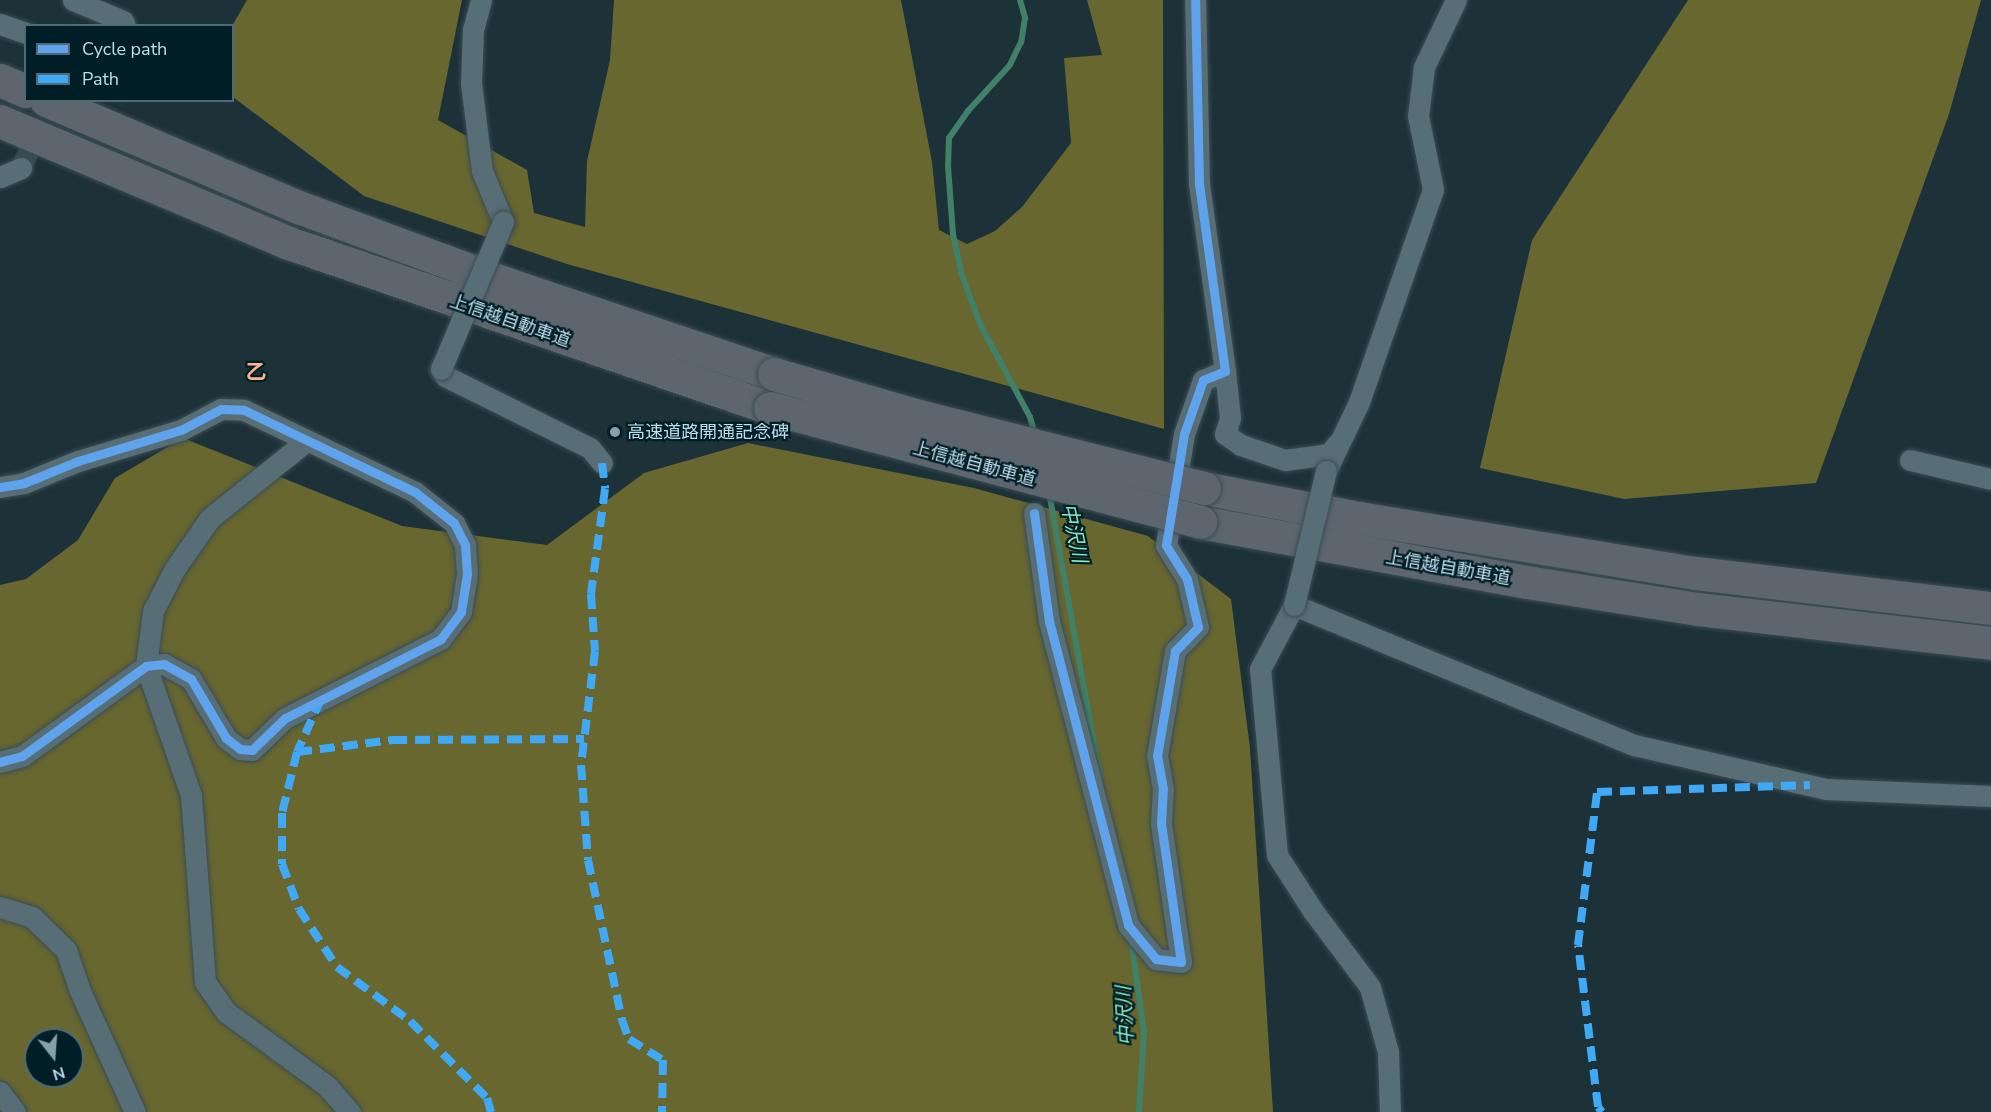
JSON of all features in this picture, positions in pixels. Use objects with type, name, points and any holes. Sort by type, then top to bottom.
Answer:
[{"type":"highway","points":[[0,80],[24,90]]},
{"type":"highway","name":"上信越自動車道","points":[[51,102],[301,208],[510,285],[774,374],[915,415],[1204,488],[1359,518],[1672,569],[1991,608]]},
{"type":"highway","name":"上信越自動車道","points":[[0,121],[286,242],[770,408],[1200,522],[1516,580],[1687,607],[1991,644]]},
{"type":"street","points":[[73,0],[123,21],[124,24]]},
{"type":"street","points":[[481,0],[473,29],[471,83],[482,171],[503,222],[441,369],[445,376],[590,448],[602,464]]},
{"type":"street","points":[[1195,0],[1199,183],[1230,418],[1225,434],[1241,445],[1285,460],[1329,454],[1359,402]]},
{"type":"street","points":[[1390,1112],[1388,1052],[1370,987],[1312,911],[1277,855],[1260,669],[1294,605],[1326,471],[1359,402],[1433,189],[1418,116],[1424,68],[1456,0]]},
{"type":"street","points":[[0,24],[24,32]]},
{"type":"street","points":[[0,177],[21,168]]},
{"type":"street","points":[[1034,513],[1049,621],[1128,925],[1156,958],[1181,962],[1161,824],[1163,789],[1157,756],[1174,651],[1198,627],[1187,579],[1166,545],[1184,434],[1203,380],[1225,370]]},
{"type":"street","points":[[0,487],[24,483],[78,461],[181,430],[221,409],[244,410],[305,442],[416,492],[454,523],[465,545],[467,574],[461,612],[441,639],[285,718],[252,750],[240,749],[226,738],[191,679],[164,664],[146,666],[22,756],[0,762]]},
{"type":"street","points":[[305,442],[210,518],[174,570],[153,611],[146,666],[191,795],[205,982],[226,1012],[327,1086],[350,1112]]},
{"type":"street","points":[[1910,459],[1991,479]]},
{"type":"street","points":[[1294,605],[1634,745],[1826,789],[1991,796]]},
{"type":"street","points":[[0,907],[32,916],[66,950],[80,991],[135,1112]]},
{"type":"street","points":[[0,1092],[15,1112]]},
{"type":"shaded area","points":[[247,0],[462,0],[438,120],[527,170],[534,213],[585,227],[587,161],[610,60],[614,0],[901,0],[932,162],[939,230],[967,244],[995,231],[1022,207],[1071,143],[1064,58],[1102,55],[1087,0],[1163,0],[1164,429],[567,264],[364,196],[234,98],[233,24]]},
{"type":"shaded area","points":[[1688,0],[1981,0],[1949,114],[1816,483],[1624,499],[1480,468],[1532,240]]},
{"type":"shaded area","points":[[183,438],[402,526],[547,545],[644,473],[748,443],[974,488],[1148,536],[1231,599],[1250,748],[1273,1112],[0,1112],[0,585],[26,579],[78,540],[115,478]]},
{"type":"waterway","name":"中沢川","points":[[1020,0],[1025,18],[1021,42],[1010,65],[968,111],[949,138],[948,166],[953,234],[961,273],[981,326],[1030,417],[1035,435]]},
{"type":"waterway","name":"中沢川","points":[[1049,492],[1100,777]]},
{"type":"waterway","name":"中沢川","points":[[1131,940],[1144,1031],[1139,1112]]},
{"type":"tunnel","points":[[21,168],[51,102]]},
{"type":"marked path","points":[[602,463],[605,489],[591,594],[595,651],[581,765],[588,860],[622,1020],[629,1039],[663,1060],[662,1112]]},
{"type":"marked path","points":[[321,699],[297,752],[282,813],[282,864],[299,909],[337,967],[410,1021],[487,1098],[491,1112]]},
{"type":"marked path","points":[[297,752],[392,740],[584,739]]},
{"type":"marked path","points":[[1602,1112],[1598,1107],[1578,945],[1597,792],[1810,785]]},
{"type":"cycle path","points":[[1034,513],[1049,621],[1128,925],[1156,959],[1181,962],[1161,824],[1163,789],[1157,756],[1175,651],[1198,627],[1187,579],[1166,545],[1184,434],[1203,380],[1225,371],[1199,184],[1195,0]]},
{"type":"cycle path","points":[[0,487],[24,483],[78,461],[181,430],[221,409],[244,410],[415,492],[454,523],[465,545],[467,574],[461,612],[441,639],[285,718],[252,750],[240,749],[226,738],[191,679],[164,664],[146,666],[22,756],[0,762]]},
{"type":"place","name":"高速道路開通記念碑","points":[[615,432]]},
{"type":"district","name":"乙","points":[[256,372]]}]
